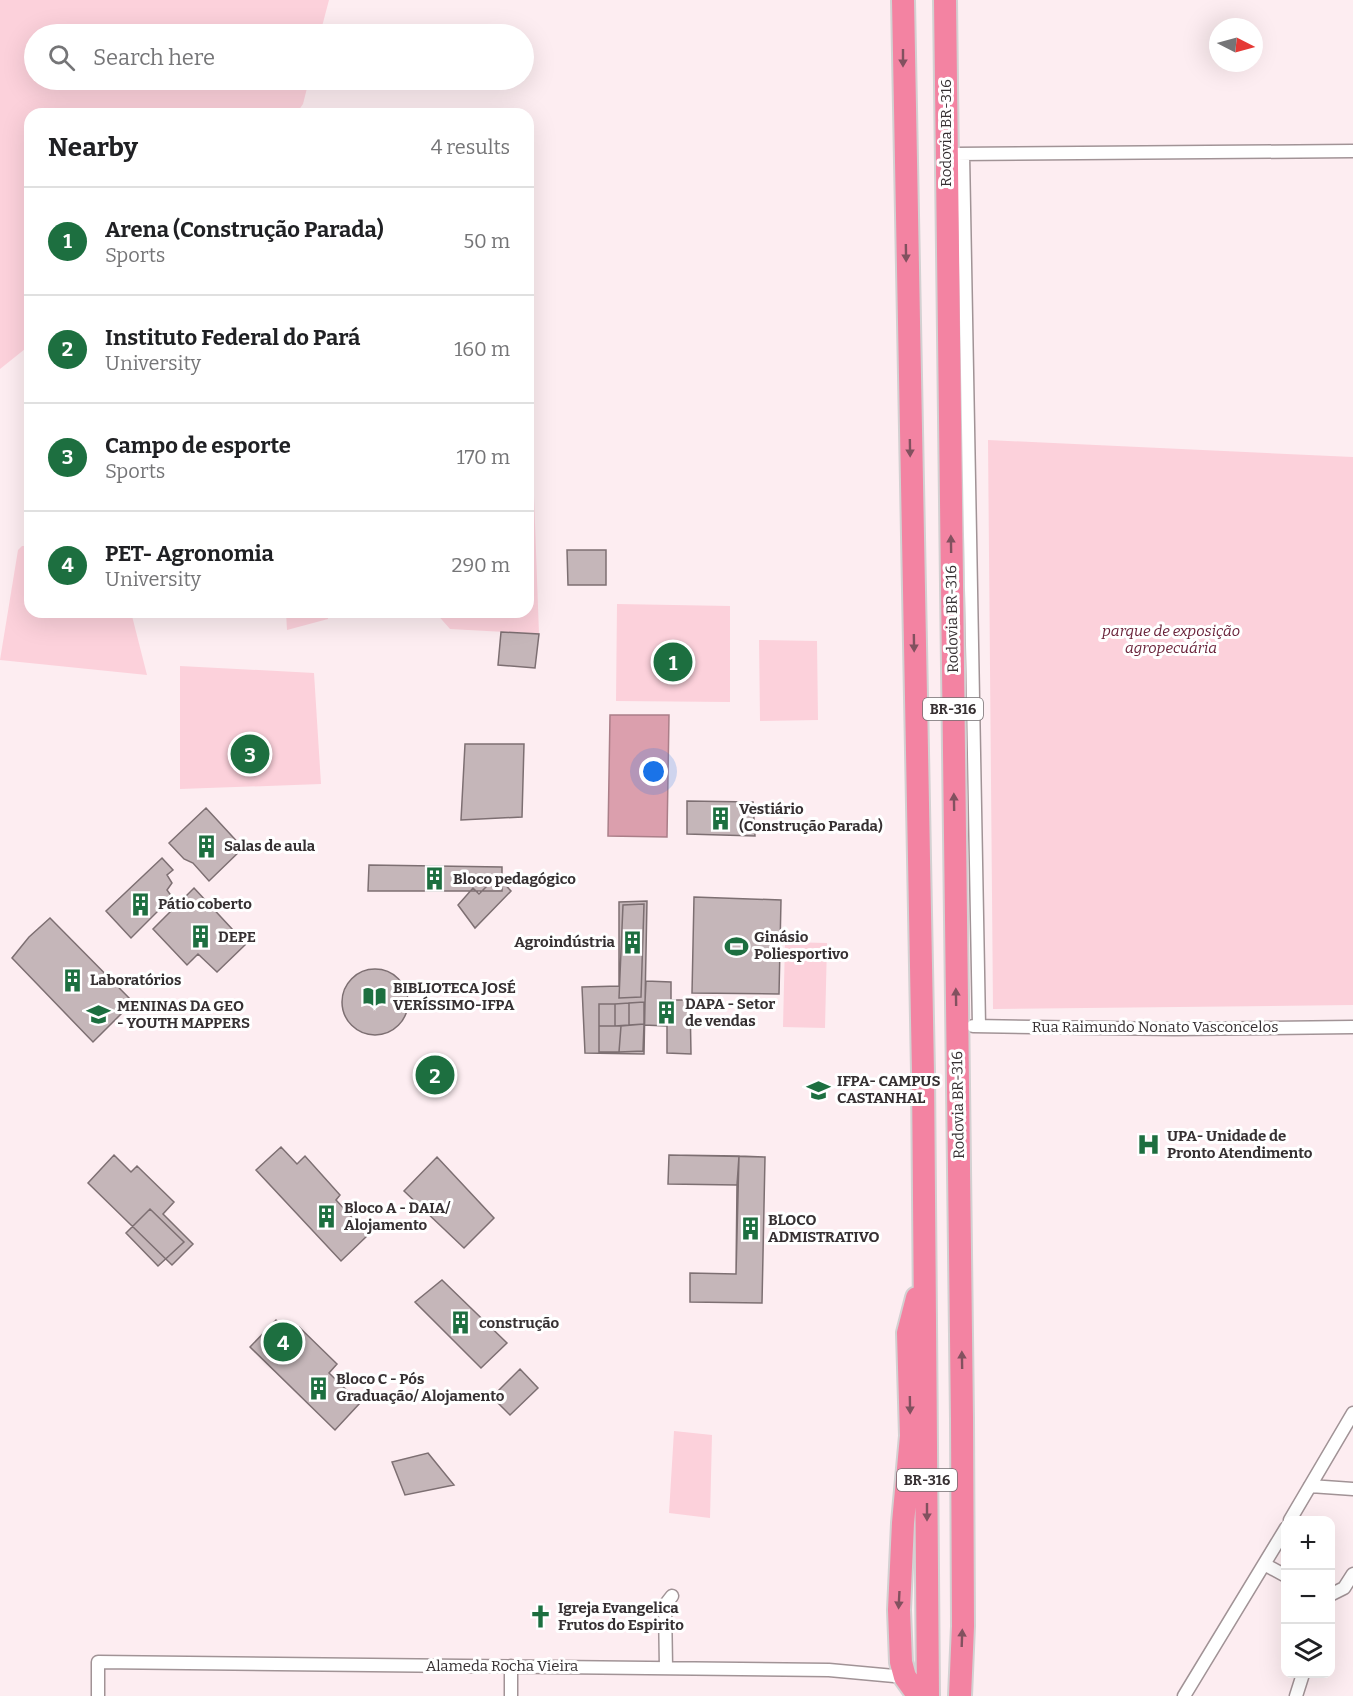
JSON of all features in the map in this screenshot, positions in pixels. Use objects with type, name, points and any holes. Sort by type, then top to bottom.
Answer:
[{"type":"highway","name":"BR-316","points":[[903,0],[925,1265],[928,1696]]},
{"type":"highway","name":"Rodovia BR-316","points":[[945,0],[955,154],[968,1026],[962,1419],[963,1626],[960,1691]]},
{"type":"highway","points":[[925,1265],[908,1333],[911,1436],[903,1523],[899,1610],[901,1662],[905,1677],[915,1691],[928,1696]]},
{"type":"highway","points":[[938,1696],[960,1691]]},
{"type":"street","points":[[955,154],[1353,151]]},
{"type":"street","name":"Rua Raimundo Nonato Vasconcelos","points":[[968,1026],[1174,1029],[1353,1027]]},
{"type":"street","points":[[1293,1516],[1353,1413]]},
{"type":"street","points":[[1310,1486],[1353,1489]]},
{"type":"street","points":[[1184,1696],[1281,1536]]},
{"type":"street","points":[[1264,1564],[1281,1573]]},
{"type":"street","points":[[1335,1592],[1344,1588],[1353,1574]]},
{"type":"street","points":[[666,1668],[665,1605],[672,1596]]},
{"type":"street","name":"Alameda Rocha Vieira","points":[[98,1696],[98,1662],[829,1670],[905,1677]]},
{"type":"street","points":[[511,1666],[511,1696]]},
{"type":"street","points":[[1296,1696],[1302,1678]]},
{"type":"green space","points":[[0,0],[329,0],[323,24],[24,24],[24,90],[306,90],[300,108],[24,108],[24,350],[0,369]]},
{"type":"green space","name":"parque de exposição agropecuária","points":[[988,440],[1353,457],[1353,1005],[993,1009]]},
{"type":"green space","points":[[534,496],[539,634],[450,629],[440,618],[534,618]]},
{"type":"green space","points":[[24,546],[24,618],[133,618],[147,675],[0,660],[18,550]]},
{"type":"green space","points":[[617,604],[730,606],[730,702],[616,701]]},
{"type":"green space","points":[[286,618],[328,618],[328,619],[287,630]]},
{"type":"green space","points":[[759,640],[817,641],[818,720],[760,721]]},
{"type":"green space","points":[[180,666],[314,673],[321,784],[180,789]]},
{"type":"green space","points":[[785,942],[827,943],[825,1028],[783,1027]]},
{"type":"green space","points":[[674,1431],[712,1435],[710,1518],[669,1513]]},
{"type":"shaded area","points":[[610,715],[669,715],[667,837],[608,836]]},
{"type":"building","points":[[567,550],[606,550],[606,585],[568,585]]},
{"type":"building","points":[[501,632],[539,634],[535,668],[498,665]]},
{"type":"building","points":[[465,744],[524,744],[522,817],[461,820]]},
{"type":"building","name":"Vestiário (Construção Parada)","points":[[687,801],[753,802],[755,836],[687,834]]},
{"type":"building","name":"Salas de aula","points":[[206,808],[243,848],[209,881],[193,863],[184,859],[169,843]]},
{"type":"building","name":"Pátio coberto","points":[[162,858],[173,870],[167,875],[172,883],[167,890],[172,897],[131,938],[106,911]]},
{"type":"building","name":"Bloco pedagógico","points":[[369,865],[502,867],[502,891],[368,891]]},
{"type":"building","points":[[497,876],[511,891],[475,928],[458,905],[473,888],[479,894]]},
{"type":"building","name":"DEPE","points":[[194,888],[246,944],[217,972],[198,954],[187,965],[153,929]]},
{"type":"building","name":"Ginásio Poliesportivo","points":[[694,897],[781,900],[779,994],[692,993]]},
{"type":"building","name":"Agroindústria","points":[[647,901],[644,1054],[585,1053],[582,987],[619,986],[619,902]]},
{"type":"building","points":[[644,904],[641,997],[619,998],[623,905]]},
{"type":"building","name":"Laboratórios","points":[[50,918],[133,1002],[93,1042],[12,958],[29,937]]},
{"type":"building","name":"BIBLIOTECA JOSÉ VERÍSSIMO-IFPA","points":[[375,969],[388,972],[398,979],[405,989],[408,1002],[405,1015],[398,1025],[388,1032],[375,1035],[362,1032],[352,1025],[345,1015],[342,1002],[345,989],[352,979],[362,972]]},
{"type":"building","name":"DAPA - Setor de vendas","points":[[646,981],[671,982],[671,1000],[690,1000],[691,1054],[667,1053],[667,1026],[644,1025]]},
{"type":"building","points":[[644,1002],[644,1024],[629,1025],[629,1003]]},
{"type":"building","points":[[629,1003],[629,1025],[615,1026],[615,1004]]},
{"type":"building","points":[[599,1004],[615,1004],[615,1026],[599,1026]]},
{"type":"building","points":[[644,1024],[643,1051],[619,1052],[621,1026]]},
{"type":"building","points":[[599,1026],[621,1026],[619,1052],[599,1052]]},
{"type":"building","name":"Bloco A - DAIA/ Alojamento","points":[[281,1147],[297,1164],[305,1156],[340,1195],[336,1200],[368,1235],[341,1261],[256,1170]]},
{"type":"building","points":[[114,1155],[131,1172],[137,1166],[174,1202],[163,1214],[193,1244],[172,1265],[88,1183]]},
{"type":"building","name":"BLOCO ADMISTRATIVO","points":[[669,1155],[765,1157],[762,1303],[690,1302],[690,1273],[736,1274],[737,1185],[668,1184]]},
{"type":"building","points":[[669,1155],[739,1156],[737,1185],[668,1184]]},
{"type":"building","name":"BLOCO ADMISTRATIVO","points":[[739,1156],[765,1157],[762,1303],[690,1302],[690,1273],[736,1274]]},
{"type":"building","points":[[437,1157],[494,1218],[464,1248],[404,1191]]},
{"type":"building","points":[[150,1209],[184,1242],[158,1266],[126,1233]]},
{"type":"building","name":"construção","points":[[442,1280],[507,1343],[481,1368],[415,1302]]},
{"type":"building","name":"Bloco C - Pós Graduação/ Alojamento","points":[[276,1320],[291,1335],[299,1327],[337,1364],[329,1373],[360,1403],[335,1430],[250,1347]]},
{"type":"building","points":[[520,1369],[538,1388],[510,1415],[492,1397]]},
{"type":"building","points":[[428,1453],[454,1485],[405,1495],[392,1462]]},
{"type":"place","name":"Arena (Construção Parada)","points":[[673,662]]},
{"type":"place","name":"Campo de esporte","points":[[250,754]]},
{"type":"place","name":"Vestiário (Construção Parada)","points":[[721,818]]},
{"type":"place","name":"Salas de aula","points":[[206,846]]},
{"type":"place","name":"Bloco pedagógico","points":[[435,879]]},
{"type":"place","name":"Pátio coberto","points":[[140,904]]},
{"type":"place","name":"DEPE","points":[[200,937]]},
{"type":"place","name":"Agroindústria","points":[[633,942]]},
{"type":"place","name":"Ginásio Poliesportivo","points":[[736,946]]},
{"type":"place","name":"Laboratórios","points":[[72,980]]},
{"type":"place","name":"BIBLIOTECA JOSÉ VERÍSSIMO-IFPA","points":[[375,997]]},
{"type":"place","name":"DAPA - Setor de vendas","points":[[667,1013]]},
{"type":"place","name":"MENINAS DA GEO - YOUTH MAPPERS","points":[[99,1015]]},
{"type":"place","name":"Instituto Federal do Pará","points":[[435,1075]]},
{"type":"place","name":"IFPA- CAMPUS CASTANHAL","points":[[819,1090]]},
{"type":"place","name":"UPA- Unidade de Pronto Atendimento","points":[[1149,1145]]},
{"type":"place","name":"Bloco A - DAIA/ Alojamento","points":[[326,1217]]},
{"type":"place","name":"BLOCO ADMISTRATIVO","points":[[750,1229]]},
{"type":"place","name":"construção","points":[[461,1323]]},
{"type":"place","name":"PET- Agronomia","points":[[283,1342]]},
{"type":"place","name":"Bloco C - Pós Graduação/ Alojamento","points":[[318,1388]]},
{"type":"place","name":"Igreja Evangelica Frutos do Espirito","points":[[540,1617]]}]
